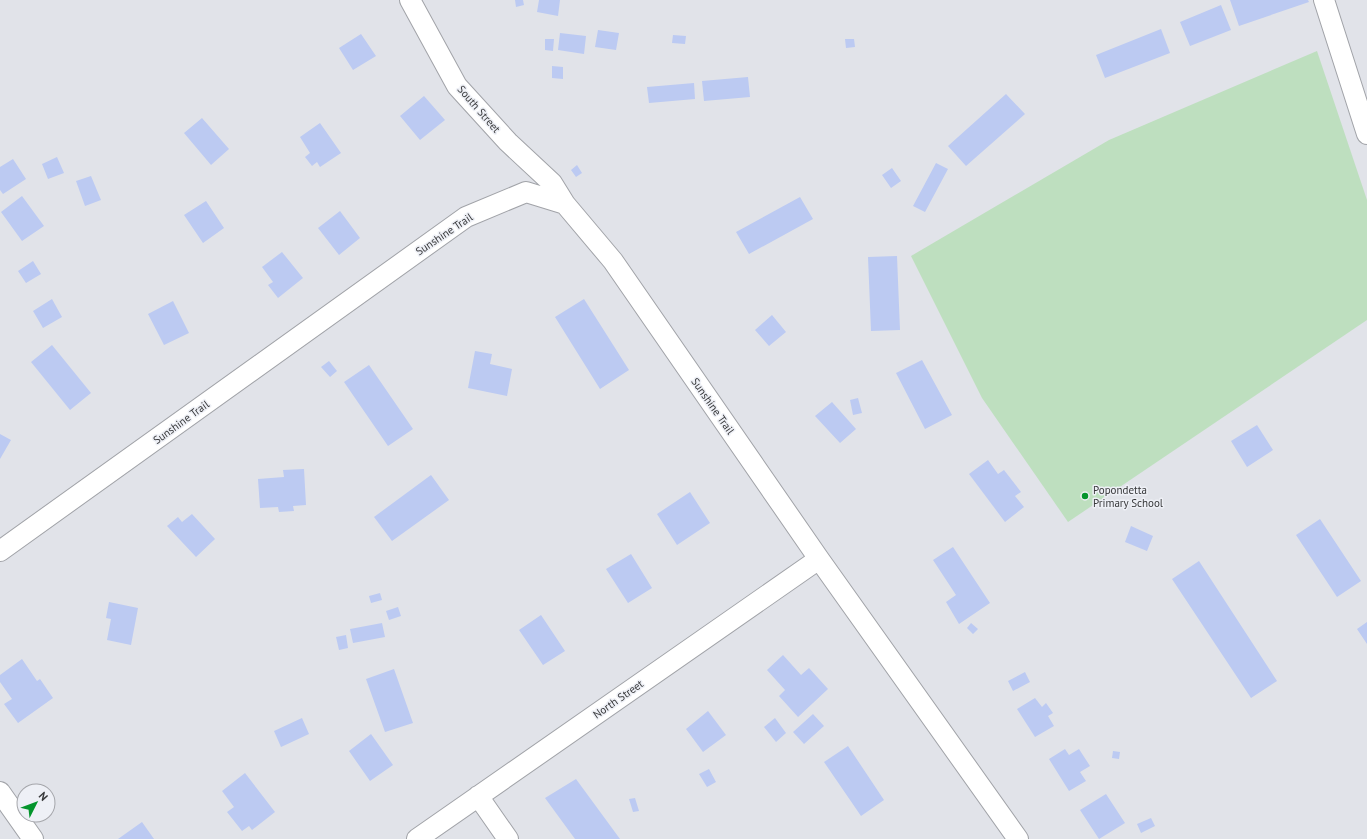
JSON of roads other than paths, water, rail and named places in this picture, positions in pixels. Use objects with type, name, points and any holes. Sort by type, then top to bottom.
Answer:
[{"type":"street","name":"South Street","points":[[410,0],[457,86],[508,142],[552,183],[565,204]]},
{"type":"street","points":[[1324,0],[1367,134]]},
{"type":"street","name":"Sunshine Trail","points":[[0,551],[466,217],[526,192],[565,204],[614,261],[819,559],[1018,839]]},
{"type":"street","name":"North Street","points":[[416,839],[819,559]]},
{"type":"street","points":[[0,792],[33,839]]},
{"type":"street","points":[[478,796],[508,839]]},
{"type":"place","name":"Popondetta Primary School","points":[[1085,496]]}]
